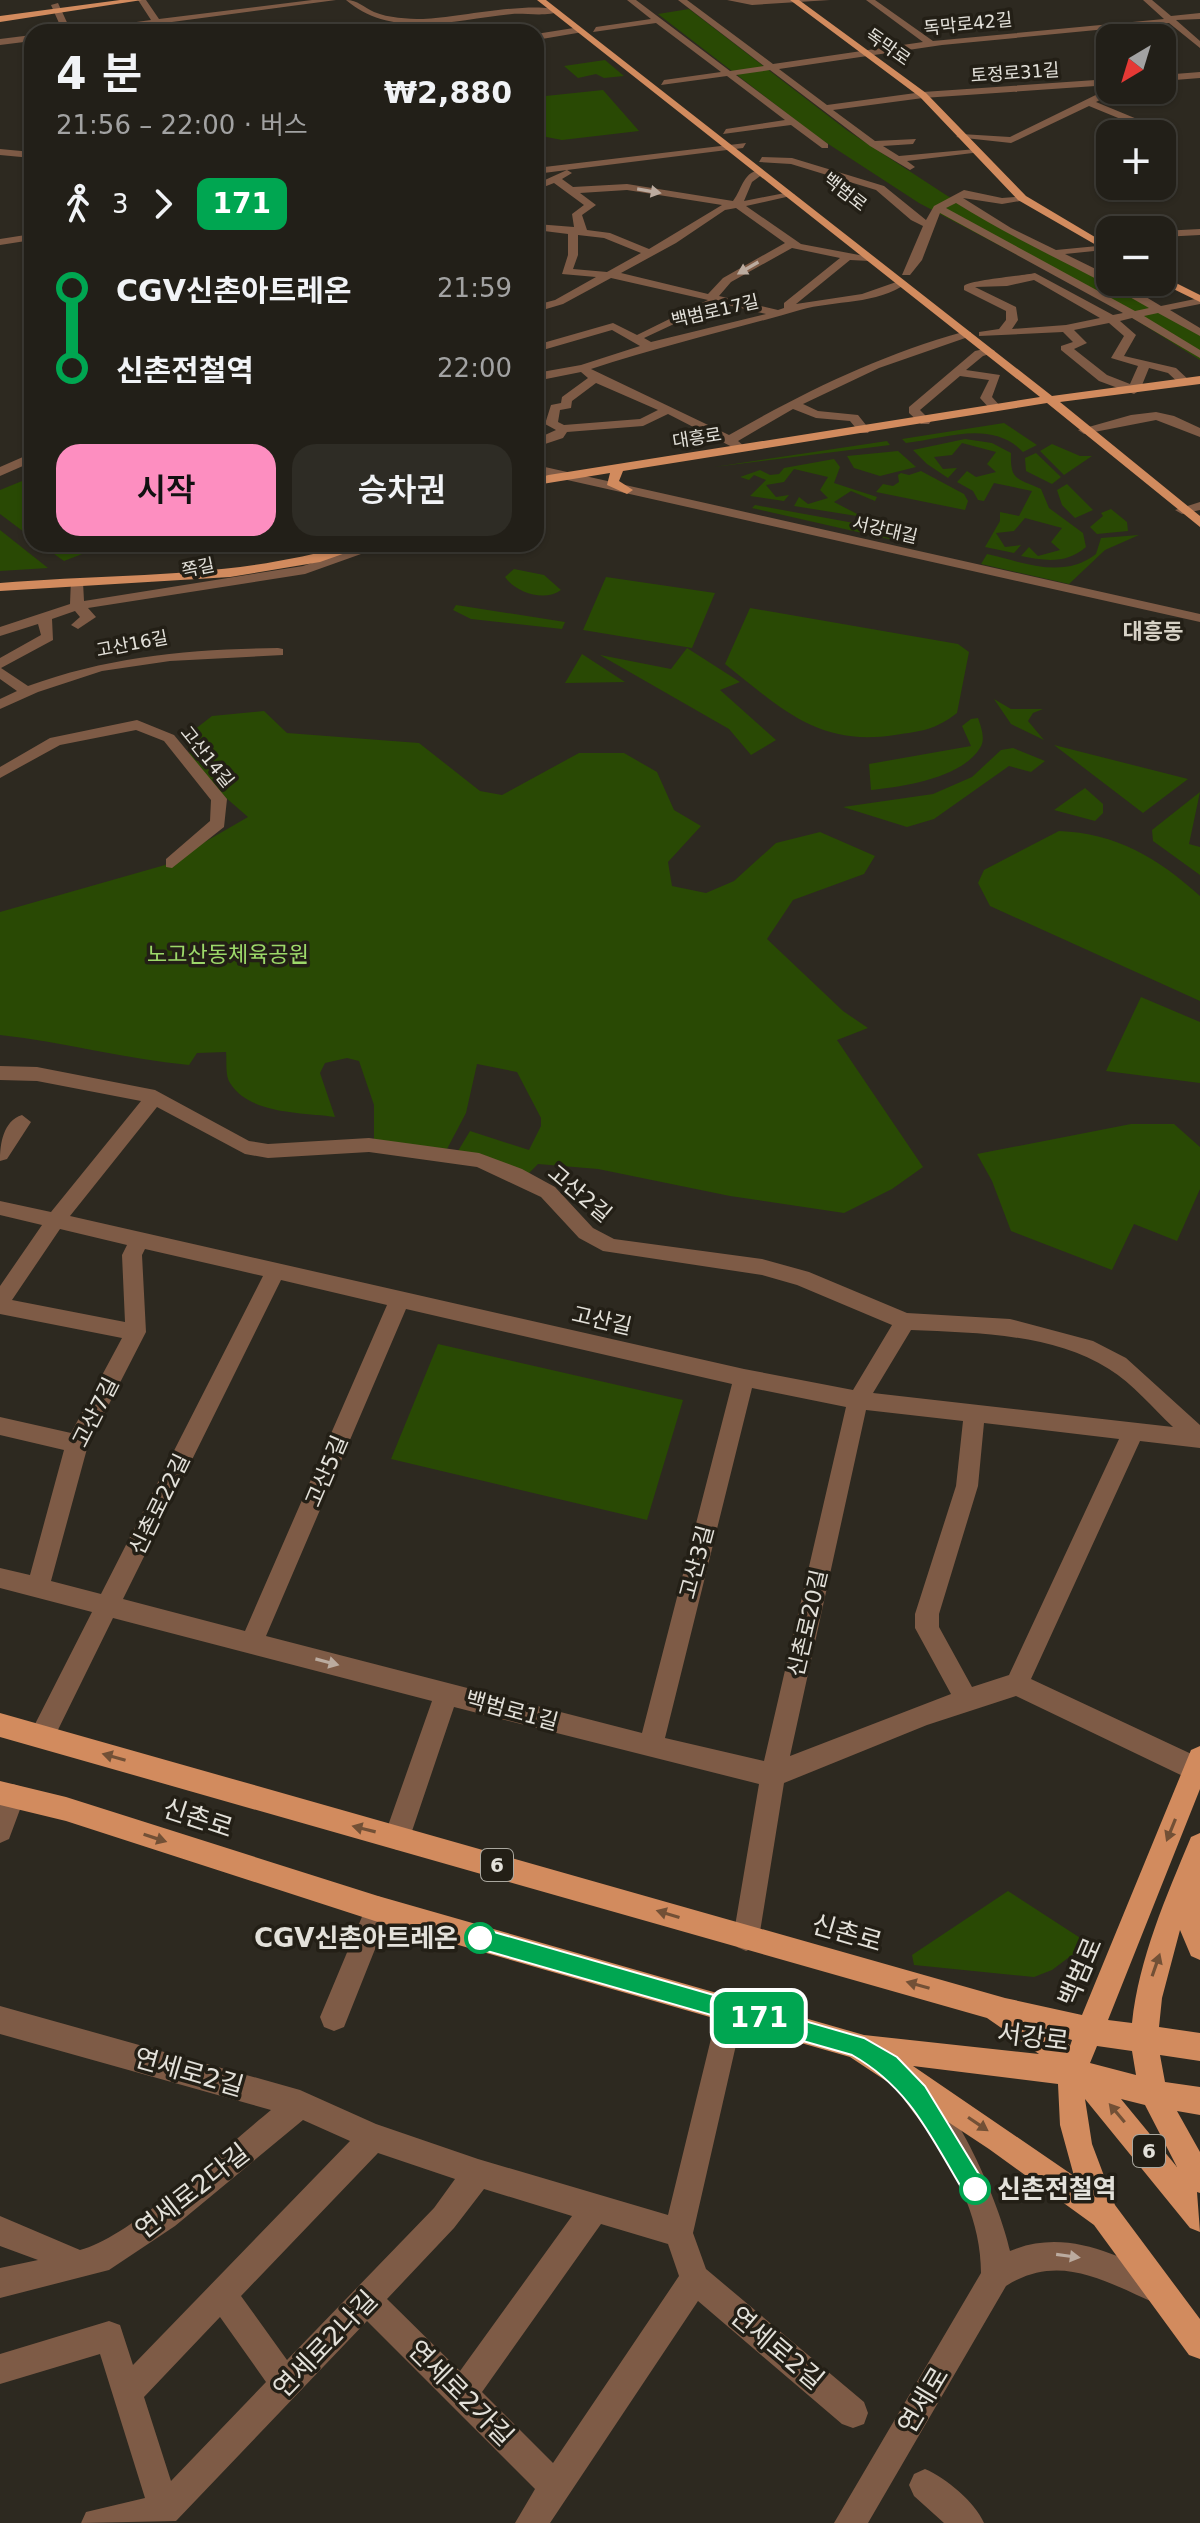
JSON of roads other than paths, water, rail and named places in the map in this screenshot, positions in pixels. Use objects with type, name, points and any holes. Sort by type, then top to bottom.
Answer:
[{"type":"main road","points":[[0,19],[88,2],[140,0]]},
{"type":"main road","name":"백범로","points":[[541,0],[730,148],[761,166],[904,278],[1037,376],[1064,399],[1091,429]]},
{"type":"main road","name":"백범로","points":[[558,0],[743,145],[790,195],[870,258],[904,278],[967,334],[1050,400],[1195,508],[1200,523]]},
{"type":"main road","name":"독막로","points":[[795,1],[923,95],[1022,198],[1073,230],[1096,240]]},
{"type":"main road","points":[[0,12],[56,8]]},
{"type":"main road","points":[[713,134],[726,132]]},
{"type":"main road","points":[[1176,287],[1200,300]]},
{"type":"main road","points":[[1023,378],[1037,376]]},
{"type":"main road","name":"대흥로","points":[[544,479],[925,421],[995,407],[1200,380]]},
{"type":"main road","points":[[618,468],[612,482],[614,486],[627,490]]},
{"type":"main road","points":[[0,587],[172,578],[271,566],[330,552]]},
{"type":"main road","name":"신촌로","points":[[0,1725],[993,2006],[1054,2048],[1073,2072],[1108,2103],[1200,2218]]},
{"type":"main road","name":"백범로","points":[[1104,2215],[1086,2173],[1077,2133],[1070,2090],[1073,2072],[1198,1764]]},
{"type":"main road","name":"신촌로","points":[[7,1794],[66,1809],[378,1909],[856,2045],[890,2065],[1104,2215],[1200,2344]]},
{"type":"main road","points":[[1200,1846],[1146,1998],[1144,2041],[1155,2094],[1200,2179]]},
{"type":"main road","points":[[1200,1854],[1190,1909],[1193,1933],[1200,1947]]},
{"type":"main road","name":"서강로","points":[[993,2006],[1090,2031],[1200,2047]]},
{"type":"main road","name":"서강로","points":[[856,2045],[1073,2072],[1155,2094],[1200,2101]]},
{"type":"street","points":[[140,0],[156,21]]},
{"type":"street","points":[[134,24],[332,0]]},
{"type":"street","points":[[350,0],[367,14],[405,21],[515,9],[556,11]]},
{"type":"street","points":[[364,0],[386,14],[414,17],[491,8],[517,0]]},
{"type":"street","points":[[631,0],[825,146]]},
{"type":"street","points":[[682,0],[873,144],[910,167]]},
{"type":"street","points":[[731,0],[752,3],[826,0]]},
{"type":"street","points":[[870,0],[930,43]]},
{"type":"street","points":[[1147,0],[1200,45]]},
{"type":"street","points":[[56,8],[63,24]]},
{"type":"street","name":"독막로42길","points":[[664,83],[930,43],[1200,16]]},
{"type":"street","points":[[596,30],[660,20]]},
{"type":"street","points":[[152,24],[156,21]]},
{"type":"street","points":[[544,36],[580,30]]},
{"type":"street","points":[[0,42],[24,39]]},
{"type":"street","points":[[1176,77],[1200,78]]},
{"type":"street","name":"토정로31길","points":[[923,95],[1096,83]]},
{"type":"street","name":"독막로","points":[[824,108],[923,95]]},
{"type":"street","points":[[961,137],[1011,140],[1096,98]]},
{"type":"street","points":[[1088,102],[1125,120]]},
{"type":"street","points":[[726,132],[792,122]]},
{"type":"street","points":[[873,144],[913,141]]},
{"type":"street","points":[[544,170],[743,145]]},
{"type":"street","points":[[0,152],[24,154]]},
{"type":"street","points":[[896,159],[976,152]]},
{"type":"street","points":[[736,204],[744,194],[747,181],[761,166],[792,161],[880,188],[892,194],[920,222],[928,224]]},
{"type":"street","points":[[544,184],[571,171],[565,166]]},
{"type":"street","points":[[555,179],[591,205],[577,214],[578,231],[566,272],[608,275],[679,288],[715,301],[785,312],[788,305],[848,257]]},
{"type":"street","points":[[572,190],[627,187],[736,204],[798,247],[870,258]]},
{"type":"street","points":[[544,307],[559,302],[649,253],[722,208],[790,195]]},
{"type":"street","points":[[960,196],[970,210],[1096,273]]},
{"type":"street","points":[[904,278],[917,263],[928,224],[938,208],[960,196],[1002,201],[1022,198]]},
{"type":"street","points":[[938,208],[1133,314],[1200,355]]},
{"type":"street","points":[[544,228],[606,235],[649,253]]},
{"type":"street","points":[[1068,252],[1073,230]]},
{"type":"street","points":[[1176,233],[1200,232]]},
{"type":"street","points":[[0,242],[24,238]]},
{"type":"street","points":[[715,301],[713,295],[727,280],[792,243]]},
{"type":"street","name":"독막로","points":[[1039,244],[1068,252],[1096,246]]},
{"type":"street","points":[[1004,331],[1012,320],[1012,309],[968,288],[971,284],[1007,283],[1035,276],[1111,319],[1130,335],[1117,358],[1172,370],[1185,382]]},
{"type":"street","name":"백범로17길","points":[[544,375],[583,368],[649,346],[785,312],[864,297],[904,278]]},
{"type":"street","points":[[1137,296],[1200,333]]},
{"type":"street","points":[[983,334],[1066,328],[1200,300]]},
{"type":"street","points":[[636,338],[675,323],[715,301]]},
{"type":"street","points":[[544,344],[613,326],[649,346]]},
{"type":"street","points":[[1066,328],[1081,343],[1065,348],[1103,378],[1134,390],[1144,366]]},
{"type":"street","points":[[730,440],[792,404],[899,354],[967,334]]},
{"type":"street","points":[[925,421],[913,410],[979,353],[989,351]]},
{"type":"street","points":[[583,368],[595,378],[669,409],[730,440],[741,449]]},
{"type":"street","points":[[957,372],[996,378],[986,398],[995,407]]},
{"type":"street","points":[[544,407],[567,405],[566,400],[595,378]]},
{"type":"street","points":[[792,404],[816,414],[854,418],[864,430]]},
{"type":"street","points":[[555,408],[551,424],[563,429],[643,422],[669,409]]},
{"type":"street","points":[[1091,429],[1148,414],[1180,420],[1200,433]]},
{"type":"street","points":[[544,440],[559,435],[563,429]]},
{"type":"street","points":[[0,472],[24,461]]},
{"type":"street","name":"서강대길","points":[[544,471],[1200,618]]},
{"type":"street","name":"쪽길","points":[[0,632],[72,608],[305,570],[358,552]]},
{"type":"street","points":[[76,582],[72,608],[89,617],[78,625]]},
{"type":"street","points":[[0,664],[48,637],[44,616]]},
{"type":"street","name":"고산16길","points":[[0,705],[40,683],[179,653],[278,652]]},
{"type":"street","points":[[0,672],[26,691]]},
{"type":"street","name":"고산14길","points":[[1,771],[55,741],[110,730],[137,725],[169,738],[219,799],[218,823],[172,863]]},
{"type":"street","name":"고산2길","points":[[0,1073],[37,1074],[155,1097],[188,1112],[214,1131],[257,1149],[301,1152],[369,1145],[479,1160],[515,1174],[548,1192],[586,1233],[610,1246],[762,1267],[802,1278],[905,1321],[1010,1327],[1093,1350],[1119,1364],[1200,1438]]},
{"type":"street","points":[[141,1238],[132,1255],[136,1332],[0,1304],[55,1221],[155,1097]]},
{"type":"street","points":[[0,1154],[22,1122]]},
{"type":"street","name":"고산길","points":[[0,1208],[744,1378],[858,1400],[974,1416],[1200,1438]]},
{"type":"street","name":"신촌로22길","points":[[42,1736],[275,1272]]},
{"type":"street","name":"고산5길","points":[[252,1642],[400,1299]]},
{"type":"street","name":"신촌로20길","points":[[746,1938],[773,1775],[858,1400],[905,1321]]},
{"type":"street","name":"고산7길","points":[[38,1588],[77,1444],[136,1332]]},
{"type":"street","name":"고산3길","points":[[651,1747],[744,1378]]},
{"type":"street","points":[[967,1701],[927,1628],[927,1614],[967,1486],[974,1416]]},
{"type":"street","points":[[0,1426],[77,1444]]},
{"type":"street","points":[[1017,1684],[1134,1430]]},
{"type":"street","name":"백범로1길","points":[[0,1578],[651,1747],[773,1775]]},
{"type":"street","points":[[773,1775],[1017,1684],[1198,1764]]},
{"type":"street","points":[[397,1837],[447,1692]]},
{"type":"street","name":"신촌로","points":[[0,1830],[7,1794]]},
{"type":"street","points":[[334,2017],[378,1909]]},
{"type":"street","points":[[678,2233],[731,2010]]},
{"type":"street","name":"연세로2길","points":[[0,2020],[300,2104],[373,2137],[478,2173],[678,2233],[695,2279],[853,2413]]},
{"type":"street","points":[[890,2065],[937,2122],[971,2181],[997,2242],[996,2276]]},
{"type":"street","name":"연세로2다길","points":[[0,2283],[99,2260],[165,2216],[300,2104]]},
{"type":"street","points":[[129,2391],[373,2137]]},
{"type":"street","name":"연세로2나길","points":[[165,2510],[444,2218],[478,2173]]},
{"type":"street","points":[[462,2394],[594,2209]]},
{"type":"street","points":[[0,2231],[54,2251],[76,2264]]},
{"type":"street","points":[[996,2276],[1012,2263],[1051,2254],[1100,2262],[1162,2292]]},
{"type":"street","name":"연세로","points":[[850,2523],[996,2276]]},
{"type":"street","points":[[531,2523],[695,2279]]},
{"type":"street","points":[[222,2294],[286,2385]]},
{"type":"street","name":"연세로2가길","points":[[367,2300],[555,2487]]},
{"type":"street","points":[[0,2369],[109,2336],[165,2510],[97,2523]]},
{"type":"street","points":[[925,2485],[968,2523]]},
{"type":"place","name":"CGV신촌아트레온","points":[[480,1938]]},
{"type":"place","name":"신촌전철역","points":[[975,2189]]},
{"type":"district","name":"대흥동","points":[[1153,631]]},
{"type":"park label","name":"노고산동체육공원","points":[[228,954]]}]
